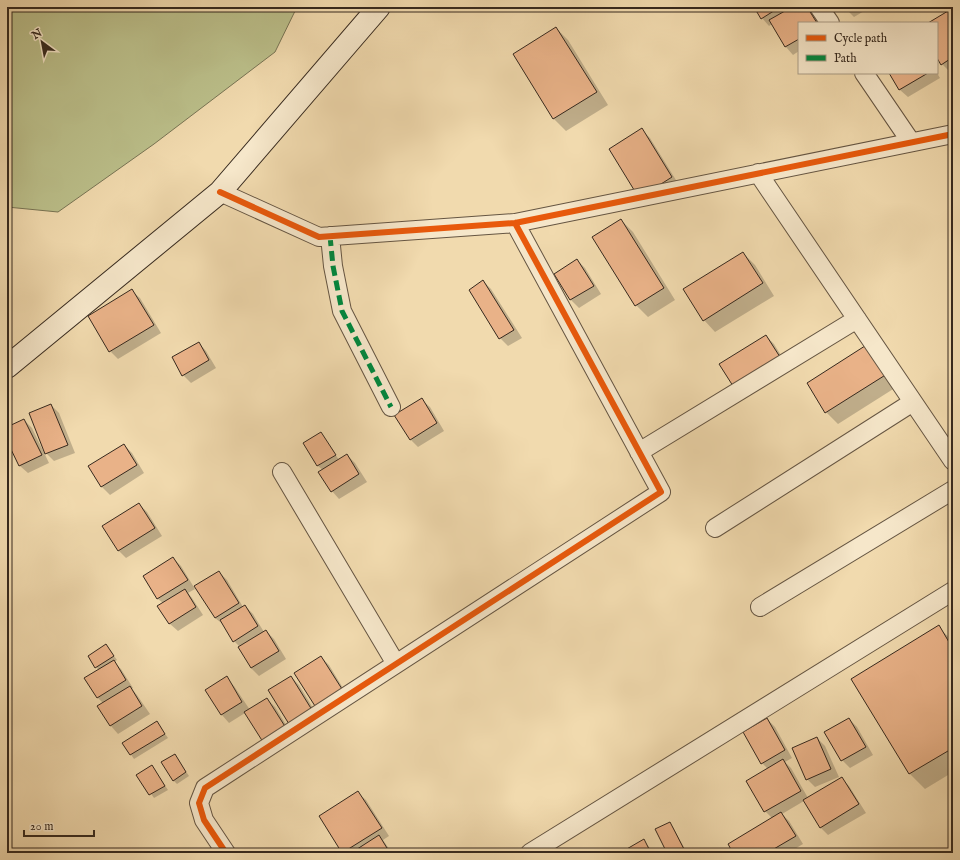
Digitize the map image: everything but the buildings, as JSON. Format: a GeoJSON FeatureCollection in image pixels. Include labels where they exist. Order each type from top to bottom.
{"type":"FeatureCollection","features":[{"type":"Feature","properties":{"kind":"street"},"geometry":{"type":"LineString","coordinates":[[7,367],[220,192],[379,7]]}},
{"type":"Feature","properties":{"kind":"street"},"geometry":{"type":"LineString","coordinates":[[819,7],[829,22]]}},
{"type":"Feature","properties":{"kind":"street"},"geometry":{"type":"LineString","coordinates":[[865,74],[911,142]]}},
{"type":"Feature","properties":{"kind":"street"},"geometry":{"type":"LineString","coordinates":[[220,192],[319,236],[515,223],[953,134]]}},
{"type":"Feature","properties":{"kind":"street"},"geometry":{"type":"LineString","coordinates":[[758,173],[953,461]]}},
{"type":"Feature","properties":{"kind":"street"},"geometry":{"type":"LineString","coordinates":[[226,853],[204,820],[199,803],[205,788],[661,492],[515,223]]}},
{"type":"Feature","properties":{"kind":"street"},"geometry":{"type":"LineString","coordinates":[[330,236],[333,266],[342,311],[391,407]]}},
{"type":"Feature","properties":{"kind":"street"},"geometry":{"type":"LineString","coordinates":[[638,452],[857,319]]}},
{"type":"Feature","properties":{"kind":"street"},"geometry":{"type":"LineString","coordinates":[[715,528],[913,402]]}},
{"type":"Feature","properties":{"kind":"street"},"geometry":{"type":"LineString","coordinates":[[282,472],[396,664]]}},
{"type":"Feature","properties":{"kind":"street"},"geometry":{"type":"LineString","coordinates":[[760,607],[953,490]]}},
{"type":"Feature","properties":{"kind":"street"},"geometry":{"type":"LineString","coordinates":[[530,853],[953,591]]}},
{"type":"Feature","properties":{"kind":"green space"},"geometry":{"type":"Polygon","coordinates":[[[7,7],[297,7],[275,52],[154,144],[58,212],[7,207],[7,7]]]}},
{"type":"Feature","properties":{"kind":"marked path"},"geometry":{"type":"LineString","coordinates":[[330,236],[333,266],[342,311],[391,407]]}},
{"type":"Feature","properties":{"kind":"cycle path"},"geometry":{"type":"LineString","coordinates":[[220,192],[319,237],[515,223],[953,134]]}},
{"type":"Feature","properties":{"kind":"cycle path"},"geometry":{"type":"LineString","coordinates":[[226,853],[204,820],[199,803],[205,788],[661,492],[515,223]]}}]}
